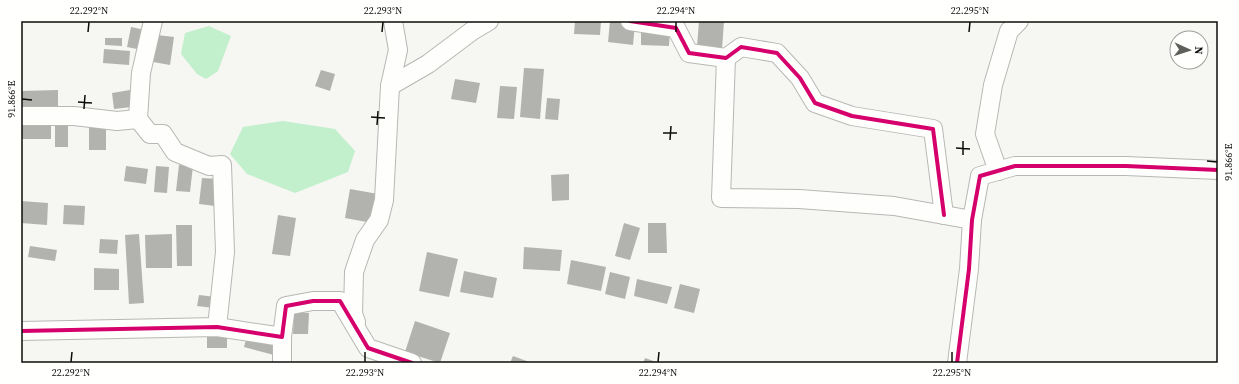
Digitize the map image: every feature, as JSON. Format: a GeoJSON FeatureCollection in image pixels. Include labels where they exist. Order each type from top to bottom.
{"type":"FeatureCollection","features":[{"type":"Feature","properties":{"kind":"street"},"geometry":{"type":"LineString","coordinates":[[153,21],[141,73],[138,119],[150,134],[163,134],[175,152],[210,166],[222,165],[225,252],[218,327]]}},
{"type":"Feature","properties":{"kind":"street"},"geometry":{"type":"LineString","coordinates":[[368,348],[353,314],[354,272],[365,240],[379,220],[384,200],[390,86],[398,50],[393,21]]}},
{"type":"Feature","properties":{"kind":"street"},"geometry":{"type":"LineString","coordinates":[[390,86],[428,64],[472,30],[489,21]]}},
{"type":"Feature","properties":{"kind":"street"},"geometry":{"type":"LineString","coordinates":[[630,21],[676,28],[689,53],[726,58],[740,47],[777,53],[800,78],[815,103],[852,116],[934,129],[944,215]]}},
{"type":"Feature","properties":{"kind":"street"},"geometry":{"type":"LineString","coordinates":[[998,171],[985,134],[993,85],[1009,31],[1020,21]]}},
{"type":"Feature","properties":{"kind":"street"},"geometry":{"type":"LineString","coordinates":[[726,58],[722,198],[799,199],[894,206],[972,220]]}},
{"type":"Feature","properties":{"kind":"street"},"geometry":{"type":"LineString","coordinates":[[21,116],[74,116],[117,122],[138,119]]}},
{"type":"Feature","properties":{"kind":"street"},"geometry":{"type":"LineString","coordinates":[[957,363],[969,269],[972,220],[980,176],[1016,166],[1126,166],[1218,170]]}},
{"type":"Feature","properties":{"kind":"street"},"geometry":{"type":"LineString","coordinates":[[282,363],[282,337],[286,306],[313,301],[340,301],[368,348],[412,363]]}},
{"type":"Feature","properties":{"kind":"street"},"geometry":{"type":"LineString","coordinates":[[21,331],[218,327],[282,337]]}},
{"type":"Feature","properties":{"kind":"shaded area"},"geometry":{"type":"Polygon","coordinates":[[[209,26],[231,36],[218,71],[206,79],[197,74],[181,54],[185,33],[209,26]]]}},
{"type":"Feature","properties":{"kind":"shaded area"},"geometry":{"type":"Polygon","coordinates":[[[283,121],[335,129],[355,151],[348,172],[295,193],[247,174],[230,154],[243,127],[283,121]]]}},
{"type":"Feature","properties":{"kind":"building"},"geometry":{"type":"Polygon","coordinates":[[[575,21],[601,21],[600,35],[574,34],[575,21]]]}},
{"type":"Feature","properties":{"kind":"building"},"geometry":{"type":"Polygon","coordinates":[[[610,21],[635,24],[633,45],[608,42],[610,21]]]}},
{"type":"Feature","properties":{"kind":"building"},"geometry":{"type":"Polygon","coordinates":[[[699,21],[724,21],[722,49],[697,47],[699,21]]]}},
{"type":"Feature","properties":{"kind":"building"},"geometry":{"type":"Polygon","coordinates":[[[131,27],[145,30],[142,50],[127,47],[131,27]]]}},
{"type":"Feature","properties":{"kind":"building"},"geometry":{"type":"Polygon","coordinates":[[[641,28],[670,29],[669,46],[641,45],[641,28]]]}},
{"type":"Feature","properties":{"kind":"building"},"geometry":{"type":"Polygon","coordinates":[[[157,35],[174,37],[170,65],[153,62],[157,35]]]}},
{"type":"Feature","properties":{"kind":"building"},"geometry":{"type":"Polygon","coordinates":[[[105,38],[122,38],[122,46],[105,45],[105,38]]]}},
{"type":"Feature","properties":{"kind":"building"},"geometry":{"type":"Polygon","coordinates":[[[104,49],[130,51],[129,65],[103,63],[104,49]]]}},
{"type":"Feature","properties":{"kind":"building"},"geometry":{"type":"Polygon","coordinates":[[[524,68],[544,69],[540,119],[520,117],[524,68]]]}},
{"type":"Feature","properties":{"kind":"building"},"geometry":{"type":"Polygon","coordinates":[[[321,70],[335,74],[330,91],[315,86],[321,70]]]}},
{"type":"Feature","properties":{"kind":"building"},"geometry":{"type":"Polygon","coordinates":[[[455,79],[480,83],[476,103],[451,99],[455,79]]]}},
{"type":"Feature","properties":{"kind":"building"},"geometry":{"type":"Polygon","coordinates":[[[500,86],[517,87],[514,119],[497,118],[500,86]]]}},
{"type":"Feature","properties":{"kind":"building"},"geometry":{"type":"Polygon","coordinates":[[[58,90],[58,107],[21,108],[21,91],[58,90]]]}},
{"type":"Feature","properties":{"kind":"building"},"geometry":{"type":"Polygon","coordinates":[[[130,90],[132,107],[114,109],[112,93],[130,90]]]}},
{"type":"Feature","properties":{"kind":"building"},"geometry":{"type":"Polygon","coordinates":[[[547,98],[560,99],[558,120],[545,119],[547,98]]]}},
{"type":"Feature","properties":{"kind":"building"},"geometry":{"type":"Polygon","coordinates":[[[21,120],[51,120],[51,139],[21,139],[21,120]]]}},
{"type":"Feature","properties":{"kind":"building"},"geometry":{"type":"Polygon","coordinates":[[[89,123],[106,124],[106,150],[89,150],[89,123]]]}},
{"type":"Feature","properties":{"kind":"building"},"geometry":{"type":"Polygon","coordinates":[[[55,126],[68,126],[68,147],[55,147],[55,126]]]}},
{"type":"Feature","properties":{"kind":"building"},"geometry":{"type":"Polygon","coordinates":[[[179,165],[193,166],[190,192],[176,191],[179,165]]]}},
{"type":"Feature","properties":{"kind":"building"},"geometry":{"type":"Polygon","coordinates":[[[126,166],[148,169],[146,184],[124,181],[126,166]]]}},
{"type":"Feature","properties":{"kind":"building"},"geometry":{"type":"Polygon","coordinates":[[[156,166],[169,167],[167,193],[154,192],[156,166]]]}},
{"type":"Feature","properties":{"kind":"building"},"geometry":{"type":"Polygon","coordinates":[[[569,174],[569,200],[552,201],[551,175],[569,174]]]}},
{"type":"Feature","properties":{"kind":"building"},"geometry":{"type":"Polygon","coordinates":[[[202,178],[218,179],[215,206],[199,204],[202,178]]]}},
{"type":"Feature","properties":{"kind":"building"},"geometry":{"type":"Polygon","coordinates":[[[350,189],[378,194],[372,223],[345,218],[350,189]]]}},
{"type":"Feature","properties":{"kind":"building"},"geometry":{"type":"Polygon","coordinates":[[[21,201],[48,203],[47,225],[21,223],[21,201]]]}},
{"type":"Feature","properties":{"kind":"building"},"geometry":{"type":"Polygon","coordinates":[[[64,205],[85,206],[84,225],[63,224],[64,205]]]}},
{"type":"Feature","properties":{"kind":"building"},"geometry":{"type":"Polygon","coordinates":[[[278,215],[296,218],[290,256],[272,254],[278,215]]]}},
{"type":"Feature","properties":{"kind":"building"},"geometry":{"type":"Polygon","coordinates":[[[624,223],[640,228],[630,260],[615,256],[624,223]]]}},
{"type":"Feature","properties":{"kind":"building"},"geometry":{"type":"Polygon","coordinates":[[[648,223],[666,223],[667,253],[648,253],[648,223]]]}},
{"type":"Feature","properties":{"kind":"building"},"geometry":{"type":"Polygon","coordinates":[[[176,225],[192,225],[192,266],[177,266],[176,225]]]}},
{"type":"Feature","properties":{"kind":"building"},"geometry":{"type":"Polygon","coordinates":[[[139,234],[144,303],[129,304],[125,235],[139,234]]]}},
{"type":"Feature","properties":{"kind":"building"},"geometry":{"type":"Polygon","coordinates":[[[172,234],[172,268],[146,268],[145,235],[172,234]]]}},
{"type":"Feature","properties":{"kind":"building"},"geometry":{"type":"Polygon","coordinates":[[[100,239],[118,240],[117,254],[99,253],[100,239]]]}},
{"type":"Feature","properties":{"kind":"building"},"geometry":{"type":"Polygon","coordinates":[[[30,246],[57,250],[55,261],[28,257],[30,246]]]}},
{"type":"Feature","properties":{"kind":"building"},"geometry":{"type":"Polygon","coordinates":[[[524,247],[562,250],[560,271],[523,269],[524,247]]]}},
{"type":"Feature","properties":{"kind":"building"},"geometry":{"type":"Polygon","coordinates":[[[427,252],[458,259],[449,297],[419,291],[427,252]]]}},
{"type":"Feature","properties":{"kind":"building"},"geometry":{"type":"Polygon","coordinates":[[[571,260],[606,267],[601,291],[567,284],[571,260]]]}},
{"type":"Feature","properties":{"kind":"building"},"geometry":{"type":"Polygon","coordinates":[[[94,268],[119,269],[119,290],[94,290],[94,268]]]}},
{"type":"Feature","properties":{"kind":"building"},"geometry":{"type":"Polygon","coordinates":[[[464,271],[497,278],[493,298],[460,292],[464,271]]]}},
{"type":"Feature","properties":{"kind":"building"},"geometry":{"type":"Polygon","coordinates":[[[610,272],[630,277],[625,299],[605,294],[610,272]]]}},
{"type":"Feature","properties":{"kind":"building"},"geometry":{"type":"Polygon","coordinates":[[[637,279],[672,287],[667,304],[634,296],[637,279]]]}},
{"type":"Feature","properties":{"kind":"building"},"geometry":{"type":"Polygon","coordinates":[[[680,284],[700,289],[694,313],[674,308],[680,284]]]}},
{"type":"Feature","properties":{"kind":"building"},"geometry":{"type":"Polygon","coordinates":[[[199,295],[216,297],[214,308],[197,306],[199,295]]]}},
{"type":"Feature","properties":{"kind":"building"},"geometry":{"type":"Polygon","coordinates":[[[294,312],[309,313],[308,334],[293,334],[294,312]]]}},
{"type":"Feature","properties":{"kind":"building"},"geometry":{"type":"Polygon","coordinates":[[[415,321],[450,333],[440,363],[405,352],[415,321]]]}},
{"type":"Feature","properties":{"kind":"building"},"geometry":{"type":"Polygon","coordinates":[[[207,335],[227,336],[227,348],[207,348],[207,335]]]}},
{"type":"Feature","properties":{"kind":"building"},"geometry":{"type":"Polygon","coordinates":[[[247,336],[276,343],[274,355],[244,347],[247,336]]]}},
{"type":"Feature","properties":{"kind":"building"},"geometry":{"type":"Polygon","coordinates":[[[513,356],[532,363],[510,363],[513,356]]]}},
{"type":"Feature","properties":{"kind":"building"},"geometry":{"type":"Polygon","coordinates":[[[645,358],[659,363],[643,363],[645,358]]]}},
{"type":"Feature","properties":{"kind":"cycle path"},"geometry":{"type":"LineString","coordinates":[[630,21],[676,28],[689,53],[726,58],[741,47],[777,53],[800,78],[815,103],[852,116],[933,129],[944,215]]}},
{"type":"Feature","properties":{"kind":"cycle path"},"geometry":{"type":"LineString","coordinates":[[957,363],[969,269],[972,220],[980,176],[1015,166],[1126,166],[1218,170]]}},
{"type":"Feature","properties":{"kind":"cycle path"},"geometry":{"type":"LineString","coordinates":[[21,331],[217,327],[282,337],[286,306],[313,301],[340,301],[368,348],[412,363]]}}]}
